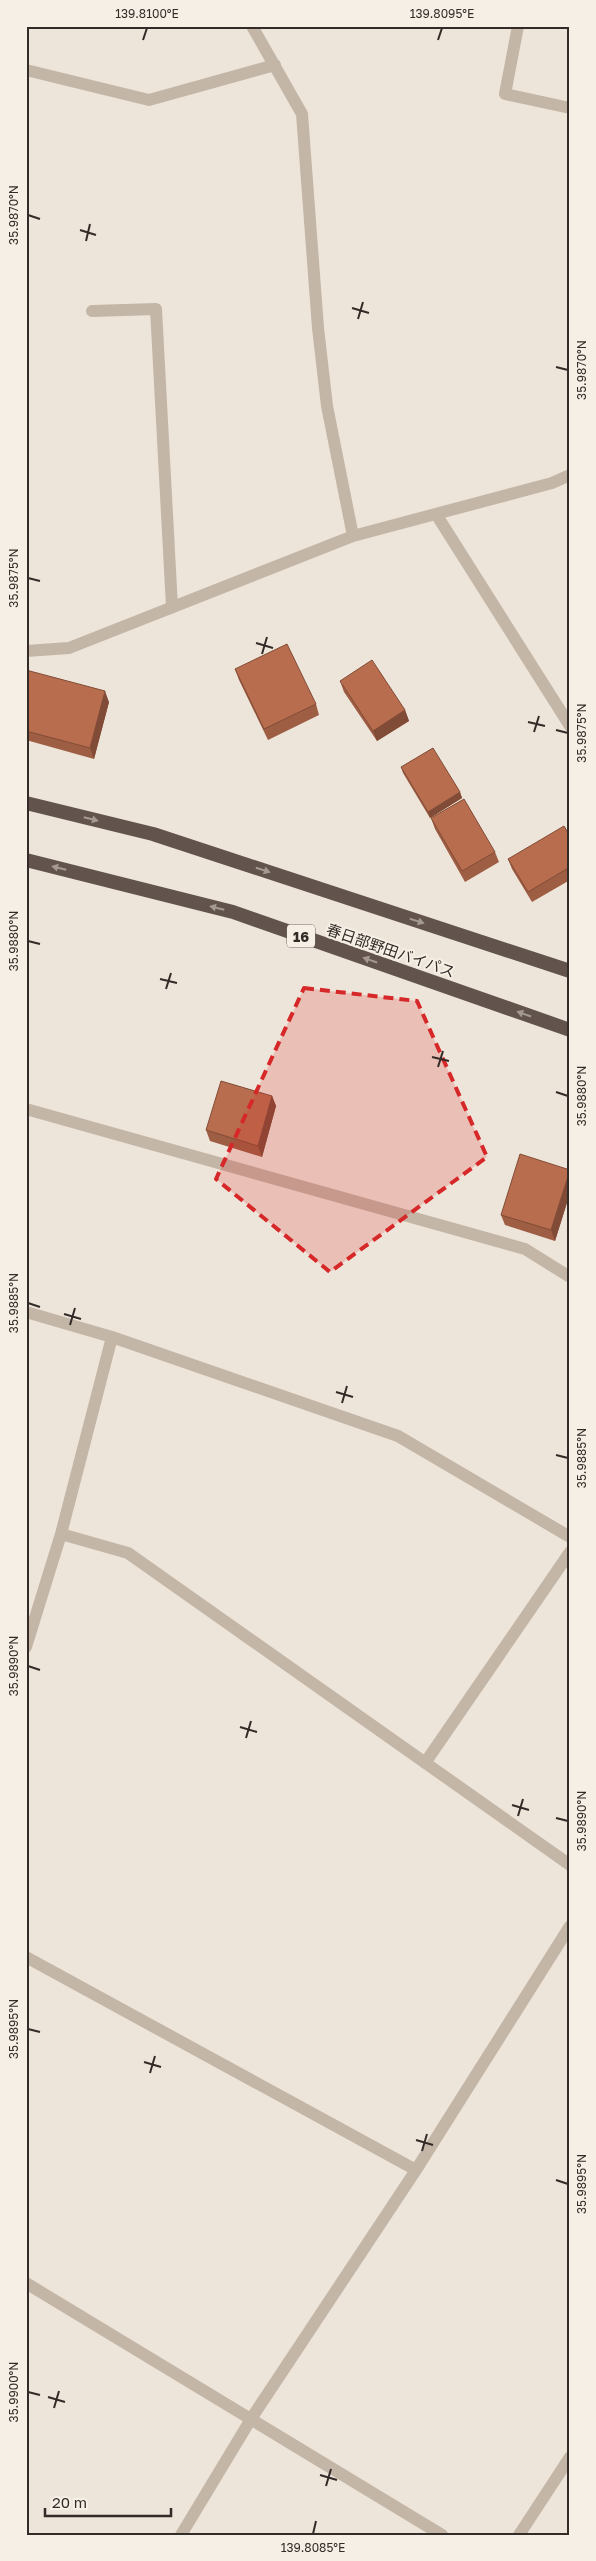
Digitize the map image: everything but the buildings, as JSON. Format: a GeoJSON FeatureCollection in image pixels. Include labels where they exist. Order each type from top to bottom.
{"type":"FeatureCollection","features":[{"type":"Feature","properties":{"kind":"highway"},"geometry":{"type":"LineString","coordinates":[[26,803],[153,834],[570,970]]}},
{"type":"Feature","properties":{"kind":"highway","name":"春日部野田バイパス"},"geometry":{"type":"LineString","coordinates":[[26,860],[233,912],[570,1030]]}},
{"type":"Feature","properties":{"kind":"street"},"geometry":{"type":"LineString","coordinates":[[252,26],[302,114],[318,328],[327,406],[353,536]]}},
{"type":"Feature","properties":{"kind":"street"},"geometry":{"type":"LineString","coordinates":[[518,26],[505,94],[570,108]]}},
{"type":"Feature","properties":{"kind":"street"},"geometry":{"type":"LineString","coordinates":[[26,70],[149,100],[274,66]]}},
{"type":"Feature","properties":{"kind":"street"},"geometry":{"type":"LineString","coordinates":[[92,311],[156,309],[172,607]]}},
{"type":"Feature","properties":{"kind":"street"},"geometry":{"type":"LineString","coordinates":[[26,651],[69,648],[353,536],[552,483],[570,475]]}},
{"type":"Feature","properties":{"kind":"street"},"geometry":{"type":"LineString","coordinates":[[436,514],[570,726]]}},
{"type":"Feature","properties":{"kind":"street"},"geometry":{"type":"LineString","coordinates":[[26,1109],[525,1249],[570,1277]]}},
{"type":"Feature","properties":{"kind":"street"},"geometry":{"type":"LineString","coordinates":[[26,1312],[112,1337],[398,1436],[570,1537]]}},
{"type":"Feature","properties":{"kind":"street"},"geometry":{"type":"LineString","coordinates":[[26,1647],[61,1534],[112,1337]]}},
{"type":"Feature","properties":{"kind":"street"},"geometry":{"type":"LineString","coordinates":[[61,1534],[128,1553],[570,1865]]}},
{"type":"Feature","properties":{"kind":"street"},"geometry":{"type":"LineString","coordinates":[[425,1762],[570,1552]]}},
{"type":"Feature","properties":{"kind":"street"},"geometry":{"type":"LineString","coordinates":[[180,2535],[251,2419],[416,2170],[570,1926]]}},
{"type":"Feature","properties":{"kind":"street"},"geometry":{"type":"LineString","coordinates":[[26,1957],[416,2170]]}},
{"type":"Feature","properties":{"kind":"street"},"geometry":{"type":"LineString","coordinates":[[26,2283],[442,2535]]}},
{"type":"Feature","properties":{"kind":"street"},"geometry":{"type":"LineString","coordinates":[[519,2535],[570,2457]]}},
{"type":"Feature","properties":{"kind":"highlighted area"},"geometry":{"type":"Polygon","coordinates":[[[304,988],[417,1001],[487,1157],[330,1272],[216,1179],[304,988]]]}}]}
